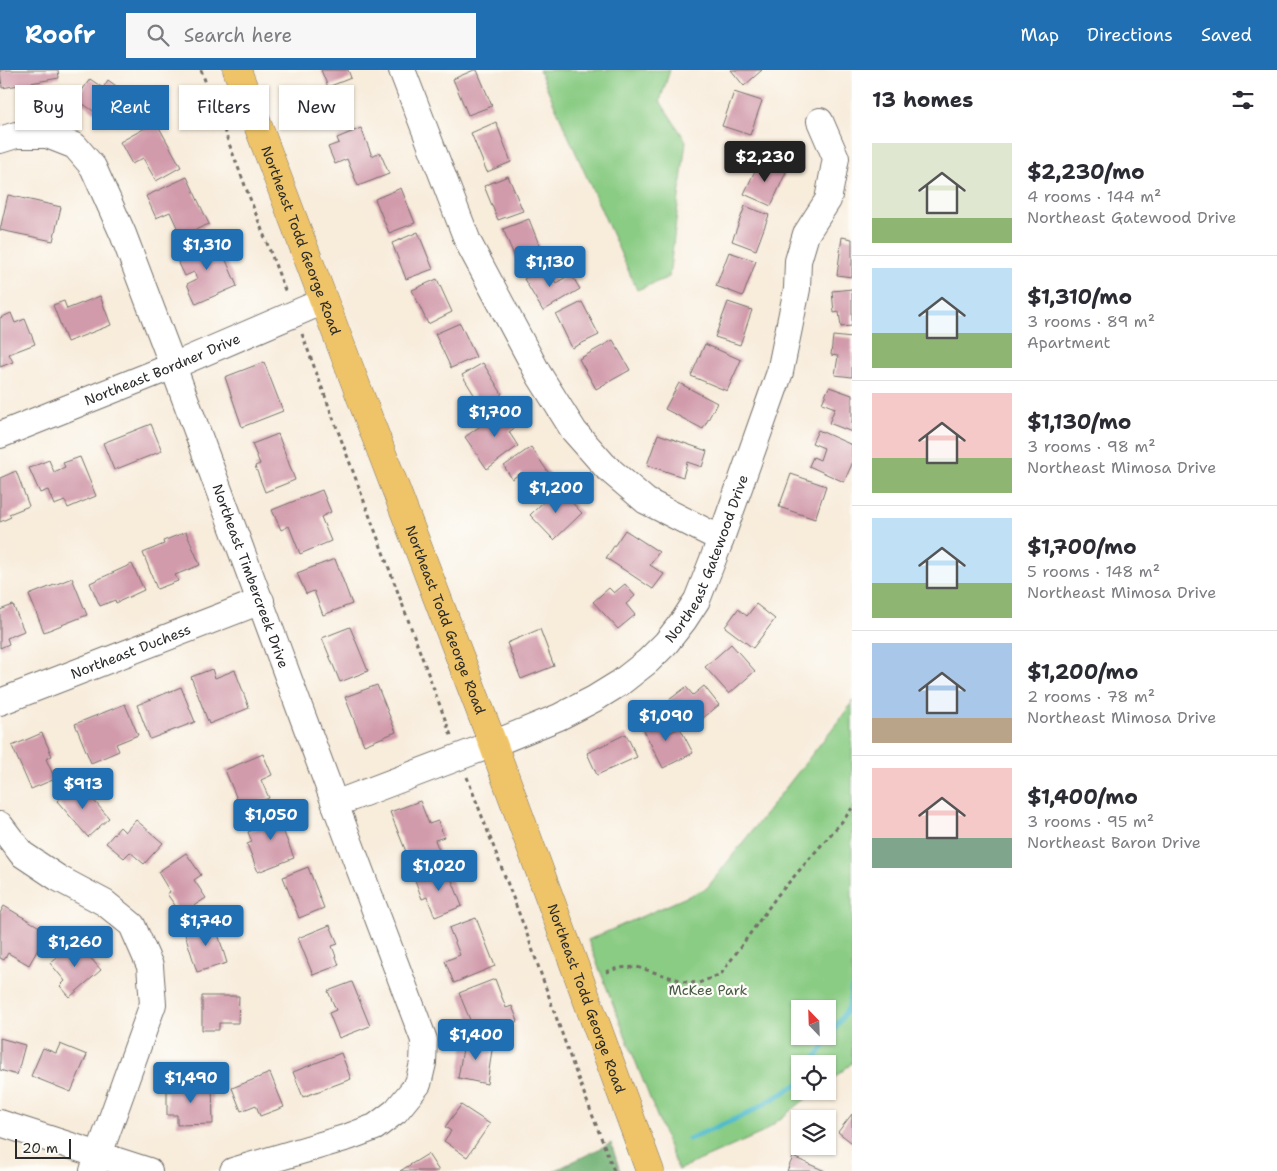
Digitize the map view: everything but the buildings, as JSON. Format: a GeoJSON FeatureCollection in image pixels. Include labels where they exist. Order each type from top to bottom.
{"type":"FeatureCollection","features":[{"type":"Feature","properties":{"kind":"main road","name":"Northeast Todd George Road"},"geometry":{"type":"LineString","coordinates":[[238,70],[493,744],[650,1171]]}},
{"type":"Feature","properties":{"kind":"street"},"geometry":{"type":"LineString","coordinates":[[402,70],[468,242],[539,376],[574,431],[605,466],[646,501],[721,538]]}},
{"type":"Feature","properties":{"kind":"street","name":"Northeast Gatewood Drive"},"geometry":{"type":"LineString","coordinates":[[335,804],[493,744],[594,699],[620,683],[648,661],[666,643],[697,600],[780,372],[797,289],[798,261],[806,234],[828,200],[836,158],[820,121]]}},
{"type":"Feature","properties":{"kind":"street","name":"Northeast Timbercreek Drive"},"geometry":{"type":"LineString","coordinates":[[0,140],[16,135],[47,136],[75,146],[93,167],[123,234],[174,366],[424,1040],[423,1063],[418,1084],[396,1111],[375,1127],[348,1137],[233,1171]]}},
{"type":"Feature","properties":{"kind":"street","name":"Northeast Bordner Drive"},"geometry":{"type":"LineString","coordinates":[[0,435],[174,366],[324,301]]}},
{"type":"Feature","properties":{"kind":"street","name":"Northeast Duchess"},"geometry":{"type":"LineString","coordinates":[[0,702],[261,601]]}},
{"type":"Feature","properties":{"kind":"street"},"geometry":{"type":"LineString","coordinates":[[0,825],[22,854],[58,878],[105,903],[132,924],[150,966],[153,1004],[96,1164]]}},
{"type":"Feature","properties":{"kind":"street"},"geometry":{"type":"LineString","coordinates":[[0,1123],[96,1164],[149,1171]]}},
{"type":"Feature","properties":{"kind":"path"},"geometry":{"type":"LineString","coordinates":[[201,70],[614,1171]]}},
{"type":"Feature","properties":{"kind":"path"},"geometry":{"type":"LineString","coordinates":[[606,972],[618,968],[637,967],[686,982],[699,983],[721,974],[777,896],[846,818],[852,808]]}},
{"type":"Feature","properties":{"kind":"green space"},"geometry":{"type":"Polygon","coordinates":[[[539,70],[670,70],[660,101],[686,141],[669,277],[637,290],[539,70]]]}},
{"type":"Feature","properties":{"kind":"green space","name":"McKee Park"},"geometry":{"type":"Polygon","coordinates":[[[852,701],[852,1063],[836,1076],[836,1055],[791,1055],[791,1100],[804,1100],[762,1133],[678,1170],[588,940],[707,888],[852,701]]]}},
{"type":"Feature","properties":{"kind":"green space"},"geometry":{"type":"Polygon","coordinates":[[[611,1143],[620,1171],[554,1171],[611,1143]]]}},
{"type":"Feature","properties":{"kind":"waterway"},"geometry":{"type":"LineString","coordinates":[[818,1055],[849,1007],[852,987]]}},
{"type":"Feature","properties":{"kind":"waterway"},"geometry":{"type":"LineString","coordinates":[[689,1139],[747,1114],[791,1088]]}}]}
